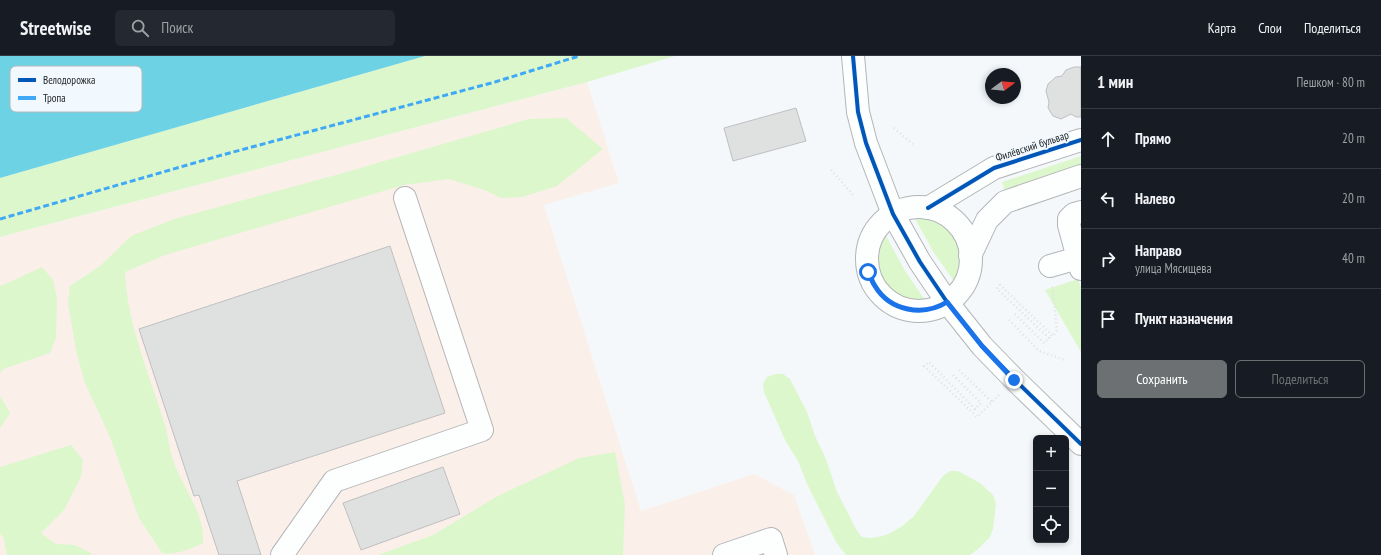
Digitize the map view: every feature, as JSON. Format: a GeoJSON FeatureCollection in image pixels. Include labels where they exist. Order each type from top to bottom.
{"type":"FeatureCollection","features":[{"type":"Feature","properties":{"kind":"street"},"geometry":{"type":"LineString","coordinates":[[853,56],[858,112],[866,143],[893,214],[920,262],[947,302],[982,346],[1014,380],[1081,444]]}},
{"type":"Feature","properties":{"kind":"street","name":"Филёвский бульвар"},"geometry":{"type":"LineString","coordinates":[[928,208],[994,168],[1081,140]]}},
{"type":"Feature","properties":{"kind":"street"},"geometry":{"type":"LineString","coordinates":[[970,256],[987,220],[1005,202],[1081,176]]}},
{"type":"Feature","properties":{"kind":"street"},"geometry":{"type":"LineString","coordinates":[[282,555],[334,482],[482,430],[405,198]]}},
{"type":"Feature","properties":{"kind":"street"},"geometry":{"type":"LineString","coordinates":[[916,207],[928,208],[939,211],[950,217],[966,238],[970,251],[970,264],[967,277],[961,289],[947,302],[941,305],[928,310],[915,310],[899,307],[885,298],[875,286],[868,272],[867,256],[870,241],[879,225],[893,214],[904,209],[916,207]]}},
{"type":"Feature","properties":{"kind":"street"},"geometry":{"type":"LineString","coordinates":[[1050,266],[1080,261],[1069,225],[1069,219],[1074,214],[1081,212]]}},
{"type":"Feature","properties":{"kind":"street"},"geometry":{"type":"LineString","coordinates":[[724,555],[771,539],[776,555]]}},
{"type":"Feature","properties":{"kind":"path"},"geometry":{"type":"LineString","coordinates":[[894,128],[915,146]]}},
{"type":"Feature","properties":{"kind":"path"},"geometry":{"type":"LineString","coordinates":[[831,170],[854,196]]}},
{"type":"Feature","properties":{"kind":"path"},"geometry":{"type":"LineString","coordinates":[[1015,314],[1044,342],[1049,338],[996,289],[1000,285],[1053,336],[1057,330],[1050,266]]}},
{"type":"Feature","properties":{"kind":"path"},"geometry":{"type":"LineString","coordinates":[[1009,320],[1039,351],[1064,360]]}},
{"type":"Feature","properties":{"kind":"path"},"geometry":{"type":"LineString","coordinates":[[953,375],[981,403],[975,409],[929,362],[924,366],[977,417],[1001,393]]}},
{"type":"Feature","properties":{"kind":"path"},"geometry":{"type":"LineString","coordinates":[[959,370],[992,402]]}},
{"type":"Feature","properties":{"kind":"shaded area"},"geometry":{"type":"Polygon","coordinates":[[[587,82],[619,183],[544,205],[641,511],[754,474],[794,495],[815,555],[0,555],[0,237],[587,82]]]}},
{"type":"Feature","properties":{"kind":"green space"},"geometry":{"type":"Polygon","coordinates":[[[425,56],[675,56],[587,82],[0,237],[0,178],[425,56]]]}},
{"type":"Feature","properties":{"kind":"green space"},"geometry":{"type":"Polygon","coordinates":[[[566,118],[603,149],[557,186],[522,197],[501,198],[484,190],[449,179],[404,185],[165,255],[125,272],[134,329],[177,470],[197,511],[203,532],[203,543],[178,552],[162,553],[139,518],[110,437],[85,383],[77,355],[68,304],[70,286],[100,266],[131,236],[174,219],[343,173],[529,119],[566,118]]]}},
{"type":"Feature","properties":{"kind":"green space"},"geometry":{"type":"Polygon","coordinates":[[[1081,156],[1081,167],[1005,192],[1002,182],[1081,156]]]}},
{"type":"Feature","properties":{"kind":"green space"},"geometry":{"type":"Polygon","coordinates":[[[914,217],[927,217],[938,221],[954,236],[960,258],[954,281],[934,253],[914,217]]]}},
{"type":"Feature","properties":{"kind":"green space"},"geometry":{"type":"Polygon","coordinates":[[[885,234],[905,271],[925,300],[912,299],[900,295],[890,289],[883,280],[878,270],[877,259],[879,246],[885,234]]]}},
{"type":"Feature","properties":{"kind":"green space"},"geometry":{"type":"Polygon","coordinates":[[[42,267],[53,280],[57,298],[56,338],[50,353],[3,369],[0,373],[0,286],[42,267]]]}},
{"type":"Feature","properties":{"kind":"green space"},"geometry":{"type":"Polygon","coordinates":[[[1078,279],[1081,288],[1081,352],[1045,290],[1078,279]]]}},
{"type":"Feature","properties":{"kind":"green space"},"geometry":{"type":"Polygon","coordinates":[[[775,374],[783,374],[790,379],[807,412],[815,436],[826,459],[837,492],[857,531],[862,537],[870,538],[886,535],[901,527],[914,516],[943,476],[950,471],[958,471],[980,483],[993,495],[996,503],[993,529],[990,537],[970,555],[846,555],[836,542],[807,484],[798,461],[785,440],[764,392],[763,384],[767,377],[775,374]]]}},
{"type":"Feature","properties":{"kind":"green space"},"geometry":{"type":"Polygon","coordinates":[[[0,396],[10,413],[0,428],[0,396]]]}},
{"type":"Feature","properties":{"kind":"green space"},"geometry":{"type":"Polygon","coordinates":[[[71,445],[83,460],[81,477],[64,510],[41,533],[56,544],[75,545],[91,553],[92,555],[7,555],[4,539],[0,533],[0,467],[71,445]]]}},
{"type":"Feature","properties":{"kind":"green space"},"geometry":{"type":"Polygon","coordinates":[[[615,452],[625,505],[623,555],[378,555],[433,535],[496,497],[579,458],[615,452]]]}},
{"type":"Feature","properties":{"kind":"water"},"geometry":{"type":"Polygon","coordinates":[[[0,56],[425,56],[0,178],[0,56]]]}},
{"type":"Feature","properties":{"kind":"building"},"geometry":{"type":"Polygon","coordinates":[[[1074,67],[1081,67],[1081,117],[1076,117],[1071,114],[1061,119],[1053,116],[1048,108],[1049,102],[1046,91],[1048,84],[1056,77],[1062,76],[1066,70],[1074,67]]]}},
{"type":"Feature","properties":{"kind":"building"},"geometry":{"type":"Polygon","coordinates":[[[796,108],[806,141],[733,161],[724,128],[796,108]]]}},
{"type":"Feature","properties":{"kind":"building"},"geometry":{"type":"Polygon","coordinates":[[[390,246],[445,413],[237,481],[261,555],[219,555],[199,495],[194,496],[139,329],[390,246]]]}},
{"type":"Feature","properties":{"kind":"building"},"geometry":{"type":"Polygon","coordinates":[[[443,467],[460,514],[361,550],[343,503],[443,467]]]}},
{"type":"Feature","properties":{"kind":"marked path"},"geometry":{"type":"LineString","coordinates":[[0,219],[222,155],[495,82],[579,56]]}},
{"type":"Feature","properties":{"kind":"cycle path"},"geometry":{"type":"LineString","coordinates":[[853,56],[858,112],[866,143],[893,214],[920,262],[947,302],[982,346],[1081,444]]}},
{"type":"Feature","properties":{"kind":"cycle path"},"geometry":{"type":"LineString","coordinates":[[928,208],[994,168],[1081,140]]}},
{"type":"Feature","properties":{"kind":"route"},"geometry":{"type":"LineString","coordinates":[[868,272],[875,286],[885,298],[899,307],[915,310],[928,310],[947,302],[982,346],[1014,380]]}}]}
